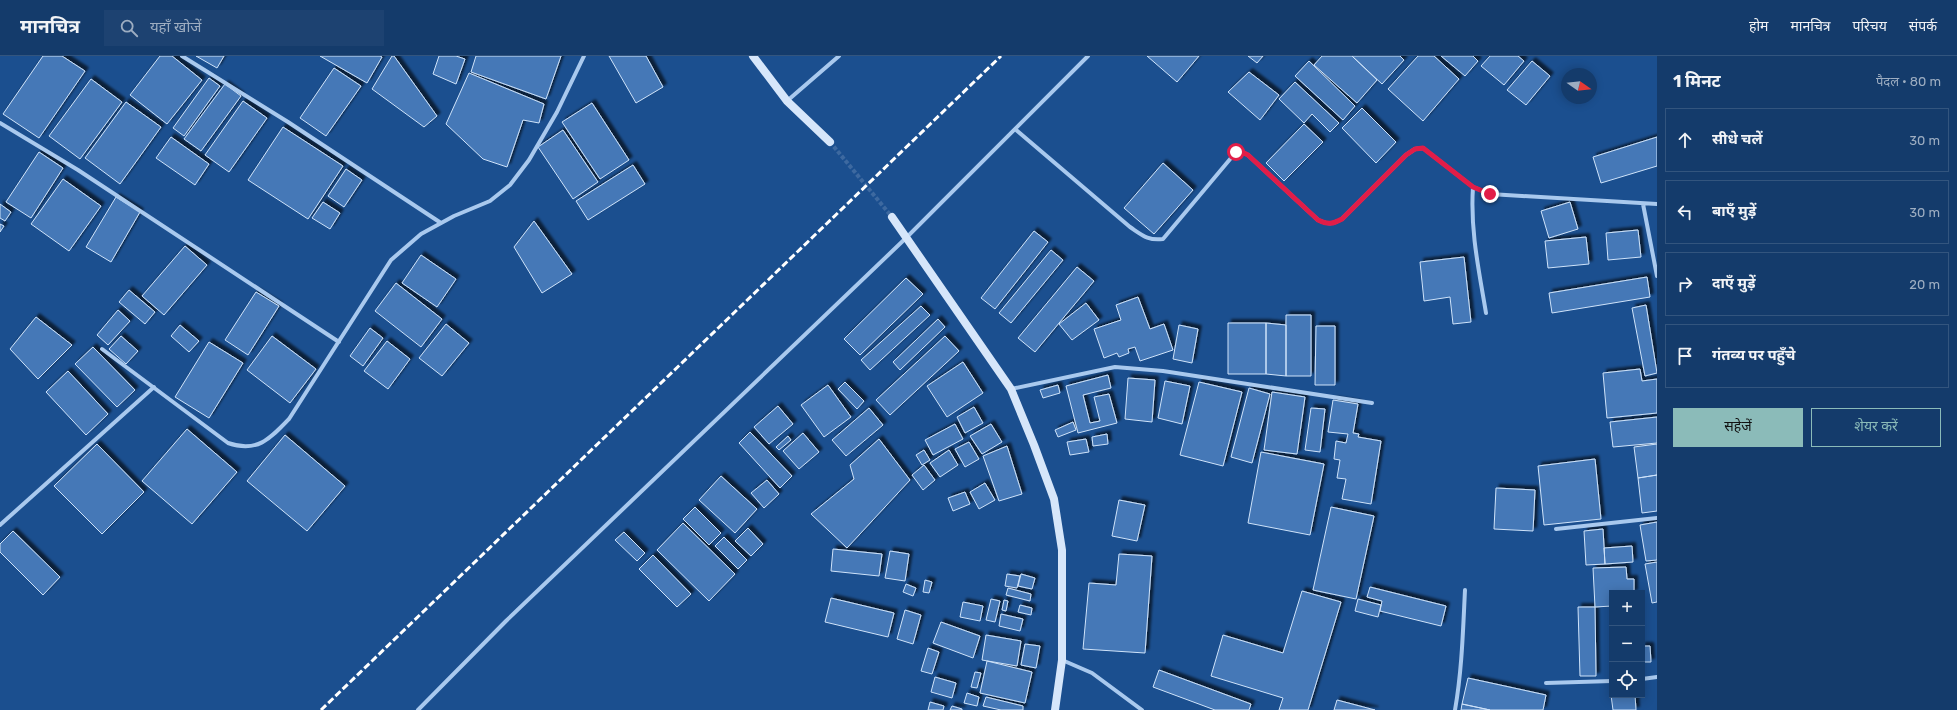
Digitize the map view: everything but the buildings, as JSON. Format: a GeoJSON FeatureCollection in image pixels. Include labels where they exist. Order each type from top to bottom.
{"type":"FeatureCollection","features":[{"type":"Feature","properties":{"kind":"street"},"geometry":{"type":"LineString","coordinates":[[182,56],[288,122],[440,223]]}},
{"type":"Feature","properties":{"kind":"street"},"geometry":{"type":"LineString","coordinates":[[102,349],[228,443],[239,447],[252,447],[267,441],[289,419],[391,260],[421,234],[440,223],[490,201],[510,185],[529,160],[557,112],[584,56]]}},
{"type":"Feature","properties":{"kind":"street"},"geometry":{"type":"LineString","coordinates":[[753,56],[787,101],[830,142]]}},
{"type":"Feature","properties":{"kind":"street"},"geometry":{"type":"LineString","coordinates":[[787,101],[839,56]]}},
{"type":"Feature","properties":{"kind":"street"},"geometry":{"type":"LineString","coordinates":[[418,710],[506,621],[907,237],[1088,56]]}},
{"type":"Feature","properties":{"kind":"street"},"geometry":{"type":"LineString","coordinates":[[0,123],[78,170],[339,342]]}},
{"type":"Feature","properties":{"kind":"street"},"geometry":{"type":"LineString","coordinates":[[1015,129],[1130,227],[1145,237],[1153,240],[1163,239],[1236,152],[1242,152],[1248,155],[1318,220],[1326,224],[1333,224],[1342,219],[1406,155],[1415,149],[1423,148],[1473,187],[1490,194],[1657,204]]}},
{"type":"Feature","properties":{"kind":"street"},"geometry":{"type":"LineString","coordinates":[[1473,187],[1473,232],[1486,313]]}},
{"type":"Feature","properties":{"kind":"street"},"geometry":{"type":"LineString","coordinates":[[1643,204],[1655,256],[1657,276]]}},
{"type":"Feature","properties":{"kind":"street"},"geometry":{"type":"LineString","coordinates":[[892,217],[1011,389],[1054,499],[1062,550],[1062,660],[1055,710]]}},
{"type":"Feature","properties":{"kind":"street"},"geometry":{"type":"LineString","coordinates":[[1011,389],[1116,368],[1163,371],[1372,403]]}},
{"type":"Feature","properties":{"kind":"street"},"geometry":{"type":"LineString","coordinates":[[0,525],[154,387]]}},
{"type":"Feature","properties":{"kind":"street"},"geometry":{"type":"LineString","coordinates":[[1556,529],[1657,518]]}},
{"type":"Feature","properties":{"kind":"street"},"geometry":{"type":"LineString","coordinates":[[1455,710],[1461,671],[1464,590]]}},
{"type":"Feature","properties":{"kind":"street"},"geometry":{"type":"LineString","coordinates":[[1062,660],[1092,673],[1142,710]]}},
{"type":"Feature","properties":{"kind":"street"},"geometry":{"type":"LineString","coordinates":[[1645,679],[1657,678]]}},
{"type":"Feature","properties":{"kind":"street"},"geometry":{"type":"LineString","coordinates":[[1546,683],[1609,681]]}},
{"type":"Feature","properties":{"kind":"tunnel"},"geometry":{"type":"LineString","coordinates":[[830,142],[892,217]]}},
{"type":"Feature","properties":{"kind":"railway"},"geometry":{"type":"LineString","coordinates":[[321,710],[1001,56]]}},
{"type":"Feature","properties":{"kind":"route"},"geometry":{"type":"LineString","coordinates":[[1236,152],[1242,152],[1248,155],[1318,220],[1326,224],[1333,224],[1342,219],[1406,155],[1415,149],[1423,148],[1473,187],[1490,194]]}}]}
